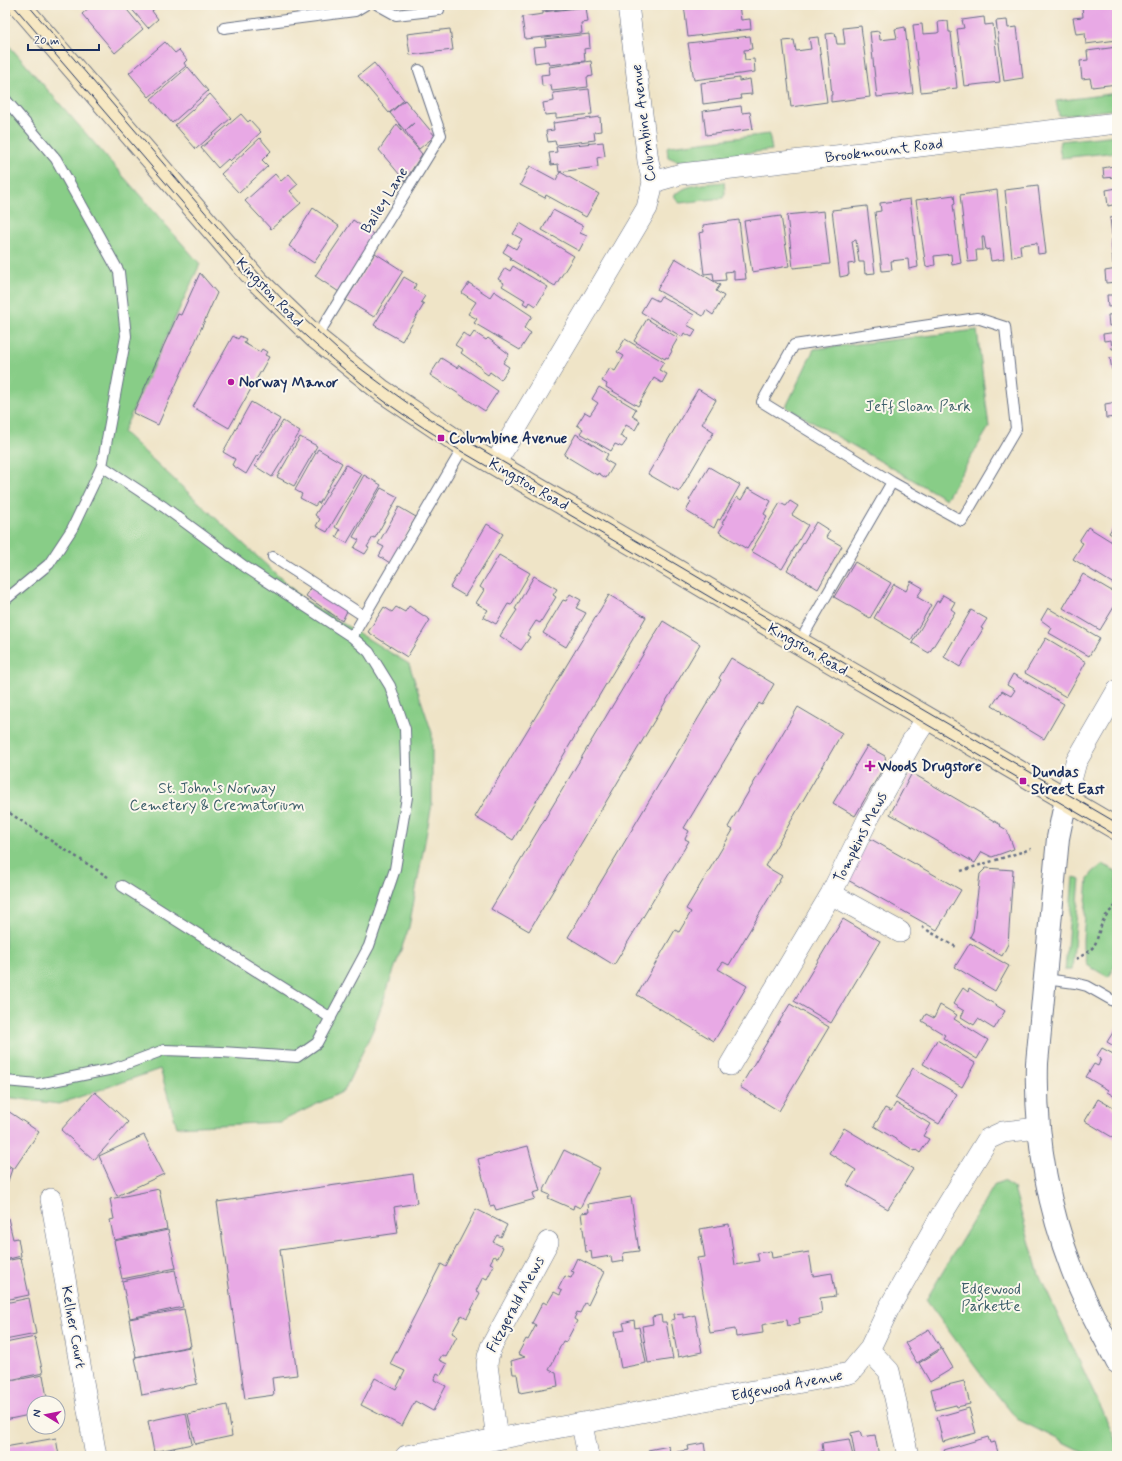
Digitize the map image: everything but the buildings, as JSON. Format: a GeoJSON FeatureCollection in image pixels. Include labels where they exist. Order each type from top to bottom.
{"type":"FeatureCollection","features":[{"type":"Feature","properties":{"kind":"main road","name":"Kingston Road"},"geometry":{"type":"LineString","coordinates":[[21,6],[258,282],[316,338],[382,391],[464,446],[1117,829]]}},
{"type":"Feature","properties":{"kind":"street","name":"Columbine Avenue"},"geometry":{"type":"LineString","coordinates":[[495,464],[647,208],[653,182],[648,161],[628,5]]}},
{"type":"Feature","properties":{"kind":"street","name":"Brookmount Road"},"geometry":{"type":"LineString","coordinates":[[653,182],[681,174],[1117,123]]}},
{"type":"Feature","properties":{"kind":"street"},"geometry":{"type":"LineString","coordinates":[[1117,691],[1076,762],[1066,799],[1058,838],[1044,979],[1037,1063],[1036,1096],[1038,1128],[1050,1198],[1060,1237],[1072,1270],[1117,1362]]}},
{"type":"Feature","properties":{"kind":"street","name":"Tompkins Mews"},"geometry":{"type":"LineString","coordinates":[[730,1065],[830,894],[868,819],[911,743],[927,718]]}},
{"type":"Feature","properties":{"kind":"street","name":"Tompkins Mews"},"geometry":{"type":"LineString","coordinates":[[830,894],[900,932]]}},
{"type":"Feature","properties":{"kind":"street","name":"Edgewood Avenue"},"geometry":{"type":"LineString","coordinates":[[406,1456],[850,1373],[869,1350],[889,1308],[942,1214],[988,1139],[1003,1132],[1038,1128]]}},
{"type":"Feature","properties":{"kind":"street","name":"Kellner Court"},"geometry":{"type":"LineString","coordinates":[[51,1199],[96,1456]]}},
{"type":"Feature","properties":{"kind":"street","name":"Fitzgerald Mews"},"geometry":{"type":"LineString","coordinates":[[497,1439],[487,1364],[488,1357],[548,1242]]}},
{"type":"Feature","properties":{"kind":"street"},"geometry":{"type":"LineString","coordinates":[[869,1350],[889,1371],[908,1456]]}},
{"type":"Feature","properties":{"kind":"street"},"geometry":{"type":"LineString","coordinates":[[582,1424],[588,1456]]}},
{"type":"Feature","properties":{"kind":"lane"},"geometry":{"type":"LineString","coordinates":[[224,28],[355,11],[365,5]]}},
{"type":"Feature","properties":{"kind":"lane"},"geometry":{"type":"LineString","coordinates":[[378,5],[396,15],[439,10]]}},
{"type":"Feature","properties":{"kind":"lane","name":"Bailey Lane"},"geometry":{"type":"LineString","coordinates":[[316,338],[441,135],[419,70]]}},
{"type":"Feature","properties":{"kind":"lane"},"geometry":{"type":"LineString","coordinates":[[5,99],[56,159],[118,272],[126,336],[102,466],[72,529],[49,564],[5,600]]}},
{"type":"Feature","properties":{"kind":"lane"},"geometry":{"type":"LineString","coordinates":[[977,318],[1005,327],[1016,429],[962,521],[892,482],[762,402],[794,345],[977,318]]}},
{"type":"Feature","properties":{"kind":"lane"},"geometry":{"type":"LineString","coordinates":[[352,636],[464,446]]}},
{"type":"Feature","properties":{"kind":"lane"},"geometry":{"type":"LineString","coordinates":[[5,1081],[38,1084],[113,1069],[164,1050],[297,1057],[317,1043],[332,1018],[369,946],[395,869],[408,797],[405,729],[390,686],[368,652],[352,636],[244,566],[164,507],[102,466]]}},
{"type":"Feature","properties":{"kind":"lane"},"geometry":{"type":"LineString","coordinates":[[799,643],[892,482]]}},
{"type":"Feature","properties":{"kind":"lane"},"geometry":{"type":"LineString","coordinates":[[273,557],[364,616]]}},
{"type":"Feature","properties":{"kind":"lane"},"geometry":{"type":"LineString","coordinates":[[122,886],[332,1018]]}},
{"type":"Feature","properties":{"kind":"lane"},"geometry":{"type":"LineString","coordinates":[[1044,979],[1087,986],[1117,1003]]}},
{"type":"Feature","properties":{"kind":"path"},"geometry":{"type":"LineString","coordinates":[[5,810],[122,886]]}},
{"type":"Feature","properties":{"kind":"path"},"geometry":{"type":"LineString","coordinates":[[961,871],[1031,849]]}},
{"type":"Feature","properties":{"kind":"path"},"geometry":{"type":"LineString","coordinates":[[1076,959],[1090,952],[1097,942],[1105,917],[1117,904]]}},
{"type":"Feature","properties":{"kind":"path"},"geometry":{"type":"LineString","coordinates":[[900,932],[911,921],[956,947]]}},
{"type":"Feature","properties":{"kind":"green space","name":"St. John's Norway Cemetery & Crematorium"},"geometry":{"type":"Polygon","coordinates":[[[5,41],[200,264],[123,432],[303,599],[409,664],[432,733],[432,804],[409,927],[373,1030],[344,1091],[280,1122],[177,1127],[160,1069],[59,1104],[5,1097],[5,41]]]}},
{"type":"Feature","properties":{"kind":"green space"},"geometry":{"type":"Polygon","coordinates":[[[1117,93],[1117,109],[1059,116],[1056,101],[1117,93]]]}},
{"type":"Feature","properties":{"kind":"green space"},"geometry":{"type":"Polygon","coordinates":[[[769,134],[772,150],[682,161],[668,157],[667,147],[669,146],[769,134]]]}},
{"type":"Feature","properties":{"kind":"green space"},"geometry":{"type":"Polygon","coordinates":[[[1117,135],[1117,152],[1061,158],[1059,146],[1060,141],[1117,135]]]}},
{"type":"Feature","properties":{"kind":"green space"},"geometry":{"type":"Polygon","coordinates":[[[724,182],[725,193],[723,198],[680,203],[674,195],[691,186],[724,182]]]}},
{"type":"Feature","properties":{"kind":"green space","name":"Jeff Sloan Park"},"geometry":{"type":"Polygon","coordinates":[[[977,330],[989,427],[946,499],[786,407],[814,349],[977,330]]]}},
{"type":"Feature","properties":{"kind":"green space"},"geometry":{"type":"Polygon","coordinates":[[[1103,864],[1117,872],[1117,962],[1108,977],[1087,965],[1083,948],[1088,879],[1093,872],[1103,864]]]}},
{"type":"Feature","properties":{"kind":"green space"},"geometry":{"type":"Polygon","coordinates":[[[1073,877],[1080,879],[1072,970],[1065,970],[1073,877]]]}},
{"type":"Feature","properties":{"kind":"green space","name":"Edgewood Parkette"},"geometry":{"type":"Polygon","coordinates":[[[1003,1181],[1014,1188],[1039,1275],[1117,1442],[1117,1456],[1091,1456],[1017,1419],[985,1380],[926,1300],[995,1184],[1003,1181]]]}},
{"type":"Feature","properties":{"kind":"tram line"},"geometry":{"type":"LineString","coordinates":[[13,5],[254,286],[317,346],[384,401],[412,421],[461,451],[1117,836]]}},
{"type":"Feature","properties":{"kind":"tram line"},"geometry":{"type":"LineString","coordinates":[[28,5],[239,252],[282,299],[349,360],[430,419],[1117,823]]}},
{"type":"Feature","properties":{"kind":"place","name":"Norway Manor"},"geometry":{"type":"Point","coordinates":[231,382]}},
{"type":"Feature","properties":{"kind":"place","name":"Columbine Avenue"},"geometry":{"type":"Point","coordinates":[441,438]}},
{"type":"Feature","properties":{"kind":"place","name":"Woods Drugstore"},"geometry":{"type":"Point","coordinates":[870,766]}},
{"type":"Feature","properties":{"kind":"place","name":"Dundas Street East"},"geometry":{"type":"Point","coordinates":[1023,781]}}]}
